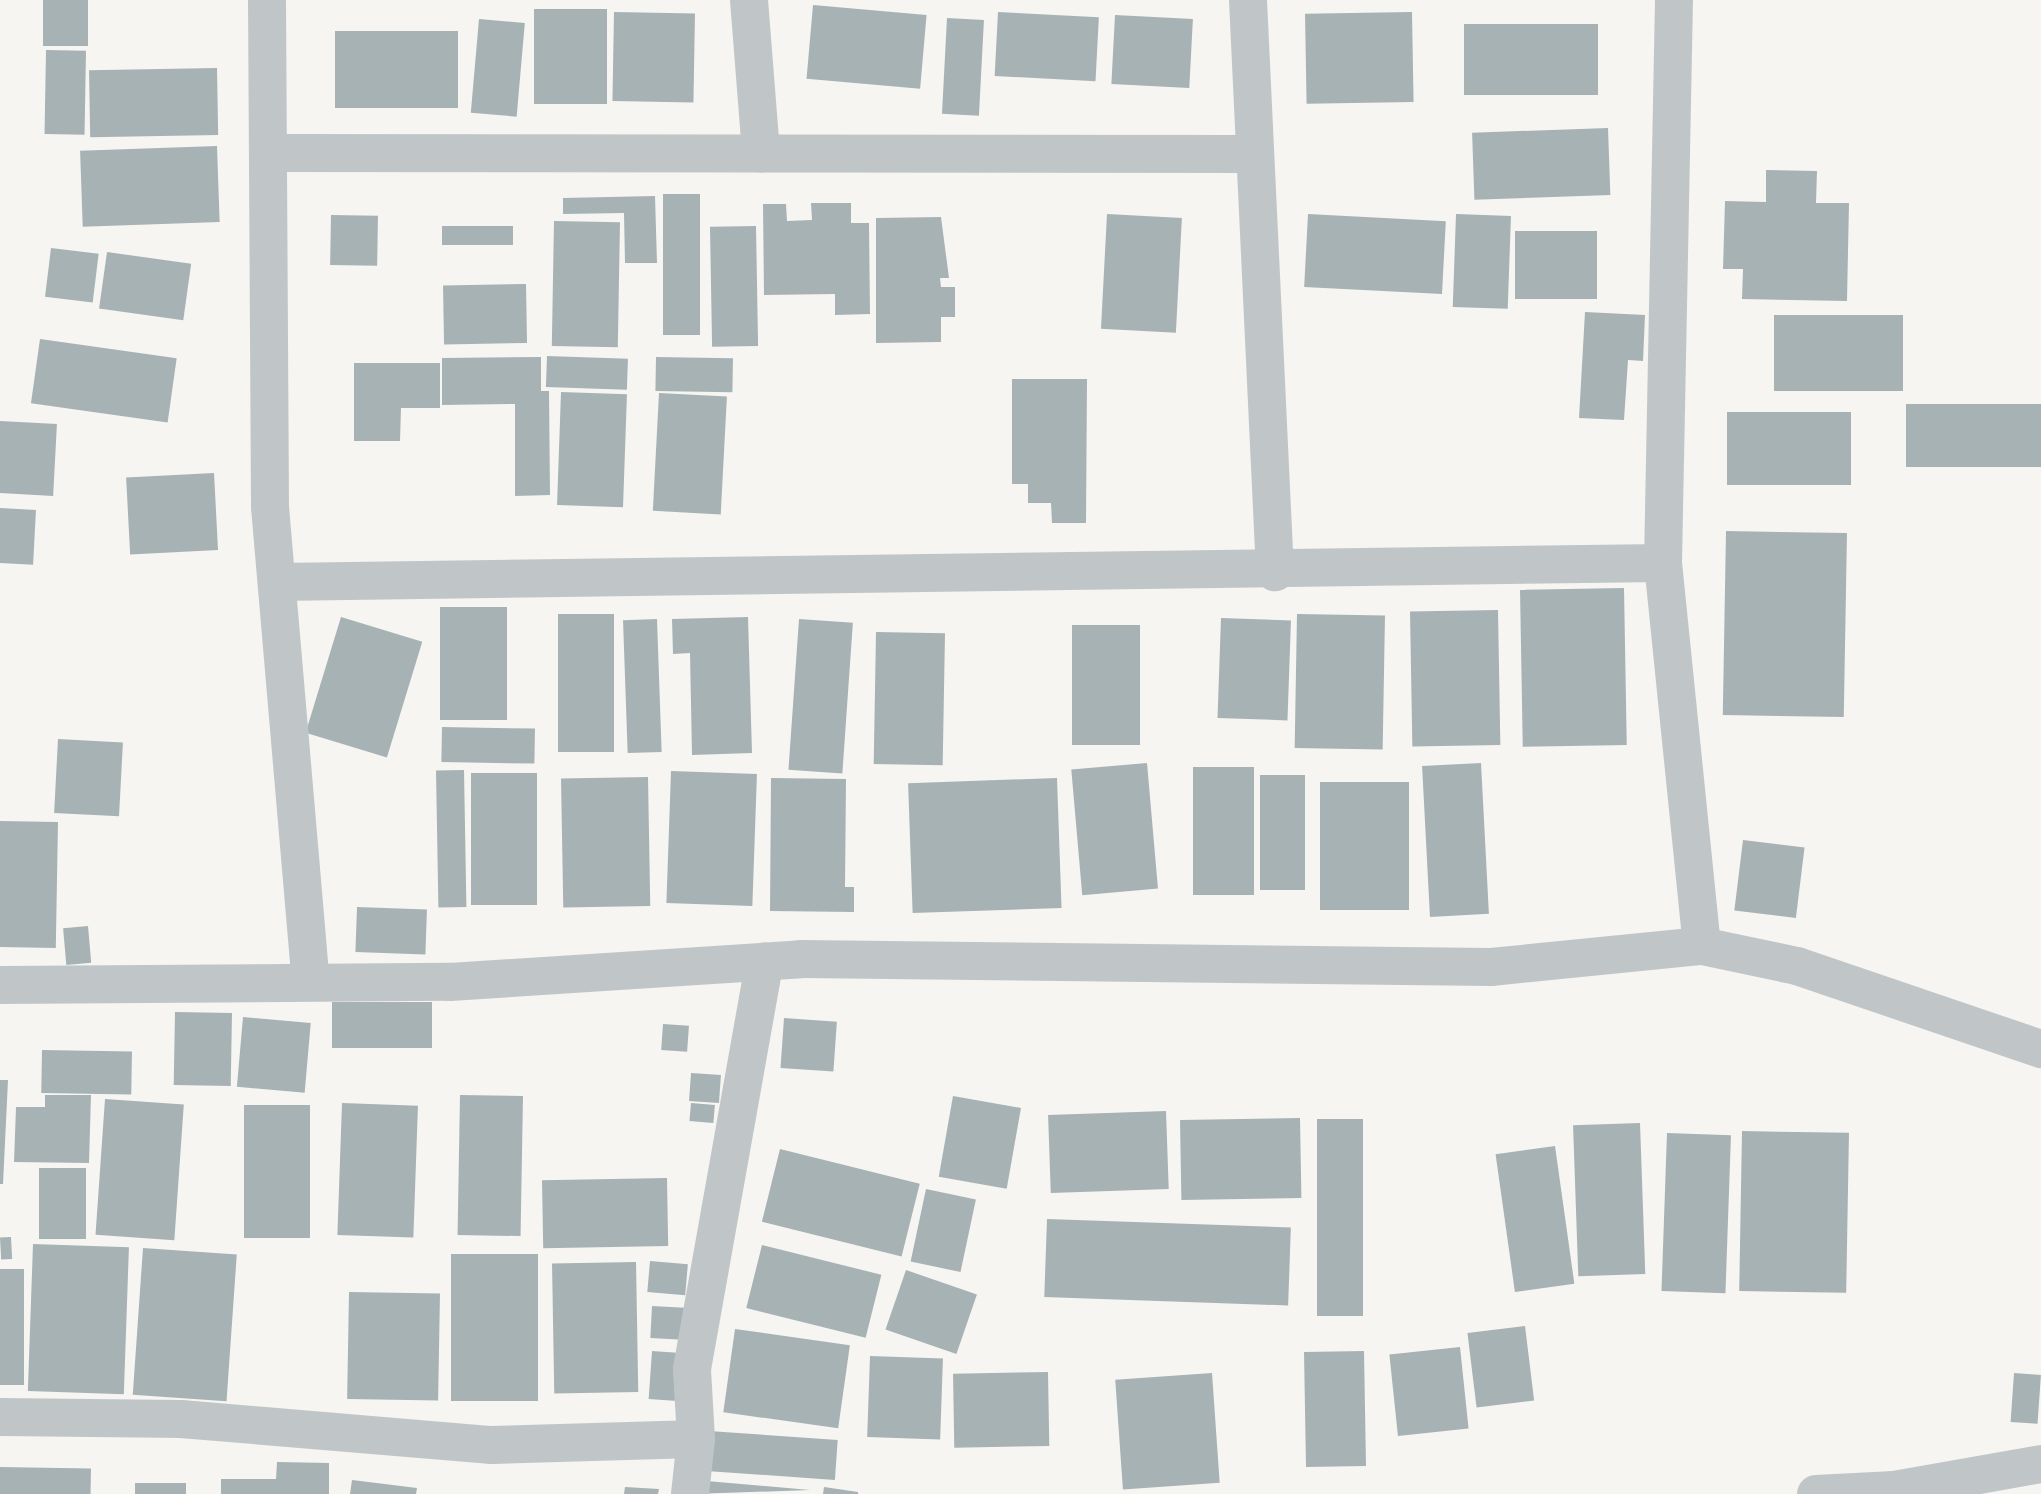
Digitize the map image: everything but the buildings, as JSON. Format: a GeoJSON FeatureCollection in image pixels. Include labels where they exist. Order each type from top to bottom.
{"type":"FeatureCollection","features":[{"type":"Feature","properties":{"kind":"street"},"geometry":{"type":"LineString","coordinates":[[267,0],[270,507],[311,982]]}},
{"type":"Feature","properties":{"kind":"street"},"geometry":{"type":"LineString","coordinates":[[749,0],[761,154]]}},
{"type":"Feature","properties":{"kind":"street"},"geometry":{"type":"LineString","coordinates":[[1248,0],[1275,572]]}},
{"type":"Feature","properties":{"kind":"street"},"geometry":{"type":"LineString","coordinates":[[1674,0],[1663,564],[1702,946]]}},
{"type":"Feature","properties":{"kind":"street"},"geometry":{"type":"LineString","coordinates":[[268,153],[1254,154]]}},
{"type":"Feature","properties":{"kind":"street"},"geometry":{"type":"LineString","coordinates":[[277,582],[1663,564]]}},
{"type":"Feature","properties":{"kind":"street"},"geometry":{"type":"LineString","coordinates":[[0,985],[450,982],[765,961],[1491,967],[1702,946],[1797,966],[2041,1049]]}},
{"type":"Feature","properties":{"kind":"street"},"geometry":{"type":"LineString","coordinates":[[690,1494],[696,1439],[692,1369],[765,961]]}},
{"type":"Feature","properties":{"kind":"street"},"geometry":{"type":"LineString","coordinates":[[0,1417],[181,1418],[492,1444],[696,1439]]}},
{"type":"Feature","properties":{"kind":"street"},"geometry":{"type":"LineString","coordinates":[[1816,1494],[1894,1490],[2041,1464]]}}]}
